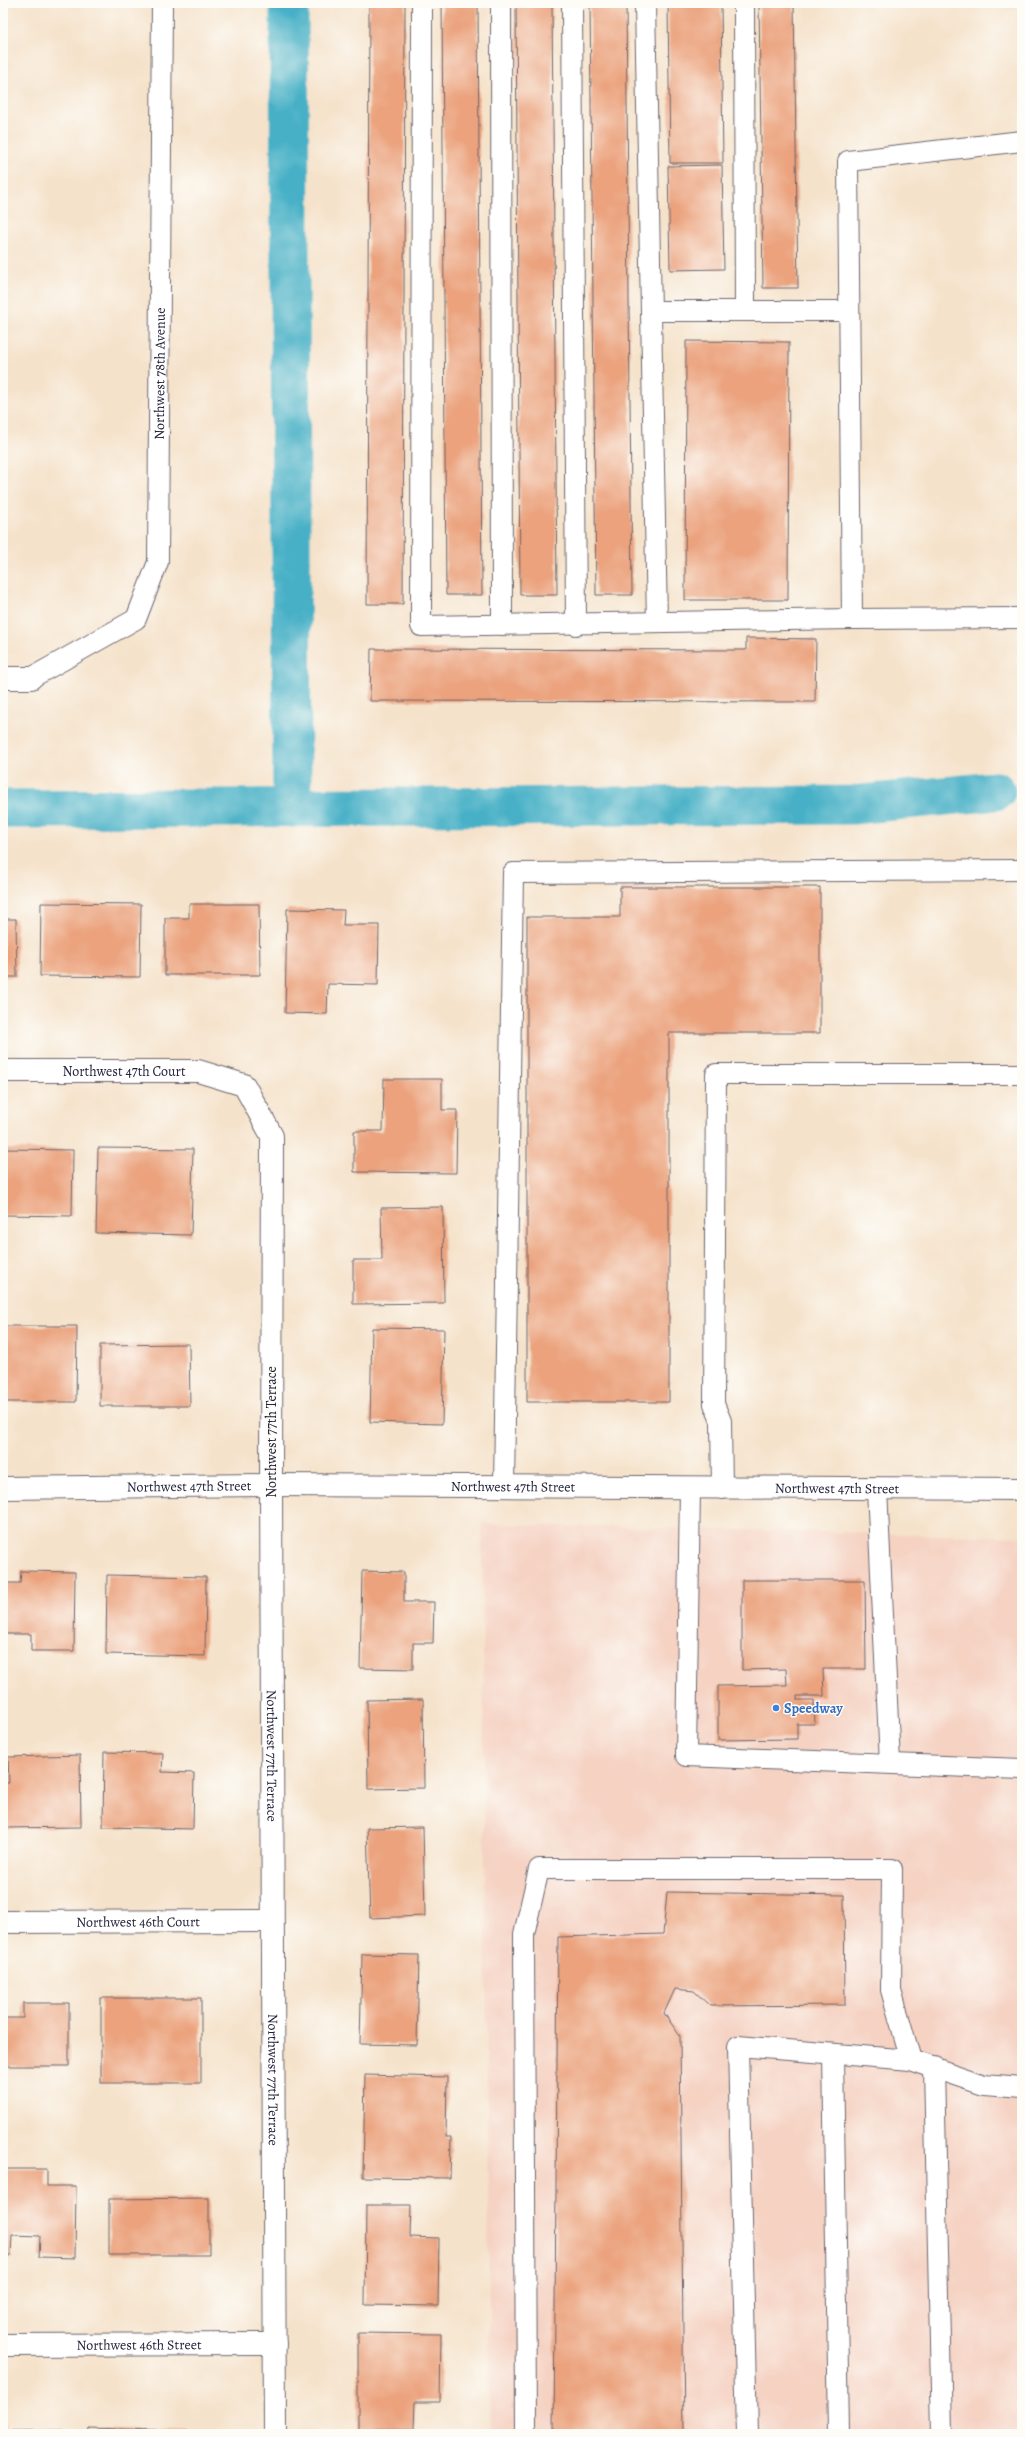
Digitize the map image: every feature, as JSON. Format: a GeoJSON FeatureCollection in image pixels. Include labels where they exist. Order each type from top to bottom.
{"type":"FeatureCollection","features":[{"type":"Feature","properties":{"kind":"street"},"geometry":{"type":"LineString","coordinates":[[3,678],[30,678]]}},
{"type":"Feature","properties":{"kind":"street","name":"Northwest 47th Court"},"geometry":{"type":"LineString","coordinates":[[3,1071],[198,1071],[244,1085]]}},
{"type":"Feature","properties":{"kind":"street","name":"Northwest 77th Terrace"},"geometry":{"type":"LineString","coordinates":[[244,1085],[272,1136],[272,1921],[275,2434]]}},
{"type":"Feature","properties":{"kind":"street","name":"Northwest 47th Street"},"geometry":{"type":"LineString","coordinates":[[3,1488],[271,1485],[690,1488],[1022,1488]]}},
{"type":"Feature","properties":{"kind":"street","name":"Northwest 46th Court"},"geometry":{"type":"LineString","coordinates":[[3,1922],[272,1921]]}},
{"type":"Feature","properties":{"kind":"street","name":"Northwest 46th Street"},"geometry":{"type":"LineString","coordinates":[[3,2345],[275,2344]]}},
{"type":"Feature","properties":{"kind":"lane","name":"Northwest 78th Avenue"},"geometry":{"type":"LineString","coordinates":[[30,678],[136,619],[158,562],[162,3]]}},
{"type":"Feature","properties":{"kind":"lane"},"geometry":{"type":"LineString","coordinates":[[422,3],[422,626],[576,625],[657,622],[852,619],[1022,618]]}},
{"type":"Feature","properties":{"kind":"lane"},"geometry":{"type":"LineString","coordinates":[[501,3],[502,625]]}},
{"type":"Feature","properties":{"kind":"lane"},"geometry":{"type":"LineString","coordinates":[[572,3],[576,625]]}},
{"type":"Feature","properties":{"kind":"lane"},"geometry":{"type":"LineString","coordinates":[[645,3],[657,622]]}},
{"type":"Feature","properties":{"kind":"lane"},"geometry":{"type":"LineString","coordinates":[[744,3],[745,311]]}},
{"type":"Feature","properties":{"kind":"lane"},"geometry":{"type":"LineString","coordinates":[[852,619],[848,161],[1022,141]]}},
{"type":"Feature","properties":{"kind":"lane"},"geometry":{"type":"LineString","coordinates":[[651,311],[849,311]]}},
{"type":"Feature","properties":{"kind":"lane"},"geometry":{"type":"LineString","coordinates":[[504,1487],[512,873],[1022,870]]}},
{"type":"Feature","properties":{"kind":"lane"},"geometry":{"type":"LineString","coordinates":[[722,1488],[721,1421],[714,1404],[716,1074],[1022,1074]]}},
{"type":"Feature","properties":{"kind":"lane"},"geometry":{"type":"LineString","coordinates":[[690,1488],[686,1756],[1022,1768]]}},
{"type":"Feature","properties":{"kind":"lane"},"geometry":{"type":"LineString","coordinates":[[877,1488],[890,1763]]}},
{"type":"Feature","properties":{"kind":"lane"},"geometry":{"type":"LineString","coordinates":[[526,2434],[524,1934],[539,1869],[892,1869],[891,1990],[911,2060]]}},
{"type":"Feature","properties":{"kind":"lane"},"geometry":{"type":"LineString","coordinates":[[746,2434],[738,2046],[911,2060],[984,2085],[1022,2088]]}},
{"type":"Feature","properties":{"kind":"lane"},"geometry":{"type":"LineString","coordinates":[[833,2054],[839,2434]]}},
{"type":"Feature","properties":{"kind":"lane"},"geometry":{"type":"LineString","coordinates":[[934,2067],[942,2434]]}},
{"type":"Feature","properties":{"kind":"shaded area"},"geometry":{"type":"Polygon","coordinates":[[[482,1524],[1022,1537],[1022,2434],[490,2434],[482,1524]]]}},
{"type":"Feature","properties":{"kind":"building"},"geometry":{"type":"Polygon","coordinates":[[[369,3],[405,3],[403,604],[367,604],[369,3]]]}},
{"type":"Feature","properties":{"kind":"building"},"geometry":{"type":"Polygon","coordinates":[[[442,3],[478,3],[482,595],[446,595],[442,3]]]}},
{"type":"Feature","properties":{"kind":"building"},"geometry":{"type":"Polygon","coordinates":[[[516,3],[552,3],[557,595],[520,595],[516,3]]]}},
{"type":"Feature","properties":{"kind":"building"},"geometry":{"type":"Polygon","coordinates":[[[590,3],[626,3],[632,595],[596,595],[590,3]]]}},
{"type":"Feature","properties":{"kind":"building"},"geometry":{"type":"Polygon","coordinates":[[[668,3],[721,3],[723,163],[670,163],[668,3]]]}},
{"type":"Feature","properties":{"kind":"building"},"geometry":{"type":"Polygon","coordinates":[[[759,3],[794,3],[798,288],[763,288],[759,3]]]}},
{"type":"Feature","properties":{"kind":"building"},"geometry":{"type":"Polygon","coordinates":[[[722,165],[724,269],[670,270],[668,166],[722,165]]]}},
{"type":"Feature","properties":{"kind":"building"},"geometry":{"type":"Polygon","coordinates":[[[686,341],[789,342],[788,600],[685,600],[686,341]]]}},
{"type":"Feature","properties":{"kind":"building"},"geometry":{"type":"Polygon","coordinates":[[[746,638],[816,639],[815,702],[370,701],[371,649],[746,650],[746,638]]]}},
{"type":"Feature","properties":{"kind":"building"},"geometry":{"type":"Polygon","coordinates":[[[620,887],[820,887],[820,1033],[669,1033],[669,1402],[527,1402],[527,917],[620,917],[620,887]]]}},
{"type":"Feature","properties":{"kind":"building"},"geometry":{"type":"Polygon","coordinates":[[[41,903],[141,904],[140,977],[40,976],[41,903]]]}},
{"type":"Feature","properties":{"kind":"building"},"geometry":{"type":"Polygon","coordinates":[[[189,904],[259,904],[260,975],[165,975],[165,918],[189,918],[189,904]]]}},
{"type":"Feature","properties":{"kind":"building"},"geometry":{"type":"Polygon","coordinates":[[[287,909],[344,910],[343,925],[379,925],[378,985],[328,984],[327,1014],[285,1013],[287,909]]]}},
{"type":"Feature","properties":{"kind":"building"},"geometry":{"type":"Polygon","coordinates":[[[3,919],[16,919],[17,977],[3,977],[3,919]]]}},
{"type":"Feature","properties":{"kind":"building"},"geometry":{"type":"Polygon","coordinates":[[[384,1079],[442,1079],[442,1110],[457,1110],[456,1173],[354,1172],[354,1131],[383,1131],[384,1079]]]}},
{"type":"Feature","properties":{"kind":"building"},"geometry":{"type":"Polygon","coordinates":[[[98,1148],[193,1149],[191,1235],[96,1233],[98,1148]]]}},
{"type":"Feature","properties":{"kind":"building"},"geometry":{"type":"Polygon","coordinates":[[[3,1149],[73,1150],[72,1216],[3,1215],[3,1149]]]}},
{"type":"Feature","properties":{"kind":"building"},"geometry":{"type":"Polygon","coordinates":[[[443,1207],[444,1303],[353,1304],[353,1260],[382,1260],[381,1208],[443,1207]]]}},
{"type":"Feature","properties":{"kind":"building"},"geometry":{"type":"Polygon","coordinates":[[[4,1326],[77,1326],[76,1402],[3,1402],[4,1326]]]}},
{"type":"Feature","properties":{"kind":"building"},"geometry":{"type":"Polygon","coordinates":[[[372,1328],[444,1329],[442,1424],[370,1422],[372,1328]]]}},
{"type":"Feature","properties":{"kind":"building"},"geometry":{"type":"Polygon","coordinates":[[[189,1344],[190,1406],[100,1406],[100,1345],[189,1344]]]}},
{"type":"Feature","properties":{"kind":"building"},"geometry":{"type":"Polygon","coordinates":[[[21,1571],[75,1572],[74,1651],[31,1651],[31,1634],[3,1634],[3,1583],[20,1583],[21,1571]]]}},
{"type":"Feature","properties":{"kind":"building"},"geometry":{"type":"Polygon","coordinates":[[[362,1571],[404,1572],[404,1602],[434,1602],[433,1643],[413,1643],[413,1669],[360,1668],[362,1571]]]}},
{"type":"Feature","properties":{"kind":"building"},"geometry":{"type":"Polygon","coordinates":[[[107,1575],[206,1577],[205,1656],[106,1654],[107,1575]]]}},
{"type":"Feature","properties":{"kind":"building"},"geometry":{"type":"Polygon","coordinates":[[[742,1580],[865,1580],[866,1669],[823,1669],[824,1696],[797,1696],[797,1700],[814,1700],[815,1724],[797,1724],[797,1739],[718,1740],[718,1686],[787,1685],[786,1669],[742,1670],[742,1580]]]}},
{"type":"Feature","properties":{"kind":"building"},"geometry":{"type":"Polygon","coordinates":[[[423,1699],[424,1788],[368,1789],[367,1700],[423,1699]]]}},
{"type":"Feature","properties":{"kind":"building"},"geometry":{"type":"Polygon","coordinates":[[[104,1752],[163,1753],[162,1772],[194,1773],[193,1829],[103,1827],[104,1752]]]}},
{"type":"Feature","properties":{"kind":"building"},"geometry":{"type":"Polygon","coordinates":[[[80,1755],[81,1827],[3,1828],[3,1783],[9,1783],[8,1757],[80,1755]]]}},
{"type":"Feature","properties":{"kind":"building"},"geometry":{"type":"Polygon","coordinates":[[[423,1827],[425,1916],[370,1918],[367,1828],[423,1827]]]}},
{"type":"Feature","properties":{"kind":"building"},"geometry":{"type":"Polygon","coordinates":[[[667,1892],[844,1895],[845,2005],[710,2006],[694,1991],[675,1989],[664,2013],[680,2036],[684,2434],[554,2434],[558,1937],[663,1934],[667,1892]]]}},
{"type":"Feature","properties":{"kind":"building"},"geometry":{"type":"Polygon","coordinates":[[[362,1954],[419,1955],[417,2045],[360,2044],[362,1954]]]}},
{"type":"Feature","properties":{"kind":"building"},"geometry":{"type":"Polygon","coordinates":[[[101,1998],[201,1998],[201,2083],[101,2083],[101,1998]]]}},
{"type":"Feature","properties":{"kind":"building"},"geometry":{"type":"Polygon","coordinates":[[[23,2003],[69,2003],[69,2066],[3,2066],[3,2018],[23,2018],[23,2003]]]}},
{"type":"Feature","properties":{"kind":"building"},"geometry":{"type":"Polygon","coordinates":[[[365,2075],[447,2077],[446,2137],[451,2137],[450,2178],[363,2177],[365,2075]]]}},
{"type":"Feature","properties":{"kind":"building"},"geometry":{"type":"Polygon","coordinates":[[[3,2169],[47,2169],[47,2186],[76,2186],[75,2258],[39,2257],[40,2236],[12,2235],[11,2256],[3,2256],[3,2169]]]}},
{"type":"Feature","properties":{"kind":"building"},"geometry":{"type":"Polygon","coordinates":[[[209,2198],[209,2255],[109,2255],[109,2199],[209,2198]]]}},
{"type":"Feature","properties":{"kind":"building"},"geometry":{"type":"Polygon","coordinates":[[[366,2205],[411,2205],[410,2237],[439,2238],[438,2306],[365,2305],[366,2205]]]}},
{"type":"Feature","properties":{"kind":"building"},"geometry":{"type":"Polygon","coordinates":[[[358,2333],[441,2334],[440,2402],[415,2402],[414,2429],[358,2429],[358,2333]]]}},
{"type":"Feature","properties":{"kind":"building"},"geometry":{"type":"Polygon","coordinates":[[[3,2424],[6,2424],[6,2431],[62,2430],[62,2434],[3,2434],[3,2424]]]}},
{"type":"Feature","properties":{"kind":"building"},"geometry":{"type":"Polygon","coordinates":[[[89,2428],[187,2431],[187,2434],[88,2434],[89,2428]]]}},
{"type":"Feature","properties":{"kind":"waterway"},"geometry":{"type":"LineString","coordinates":[[289,3],[292,808]]}},
{"type":"Feature","properties":{"kind":"waterway"},"geometry":{"type":"LineString","coordinates":[[3,809],[853,805],[996,791]]}},
{"type":"Feature","properties":{"kind":"place","name":"Speedway"},"geometry":{"type":"Point","coordinates":[776,1708]}}]}
